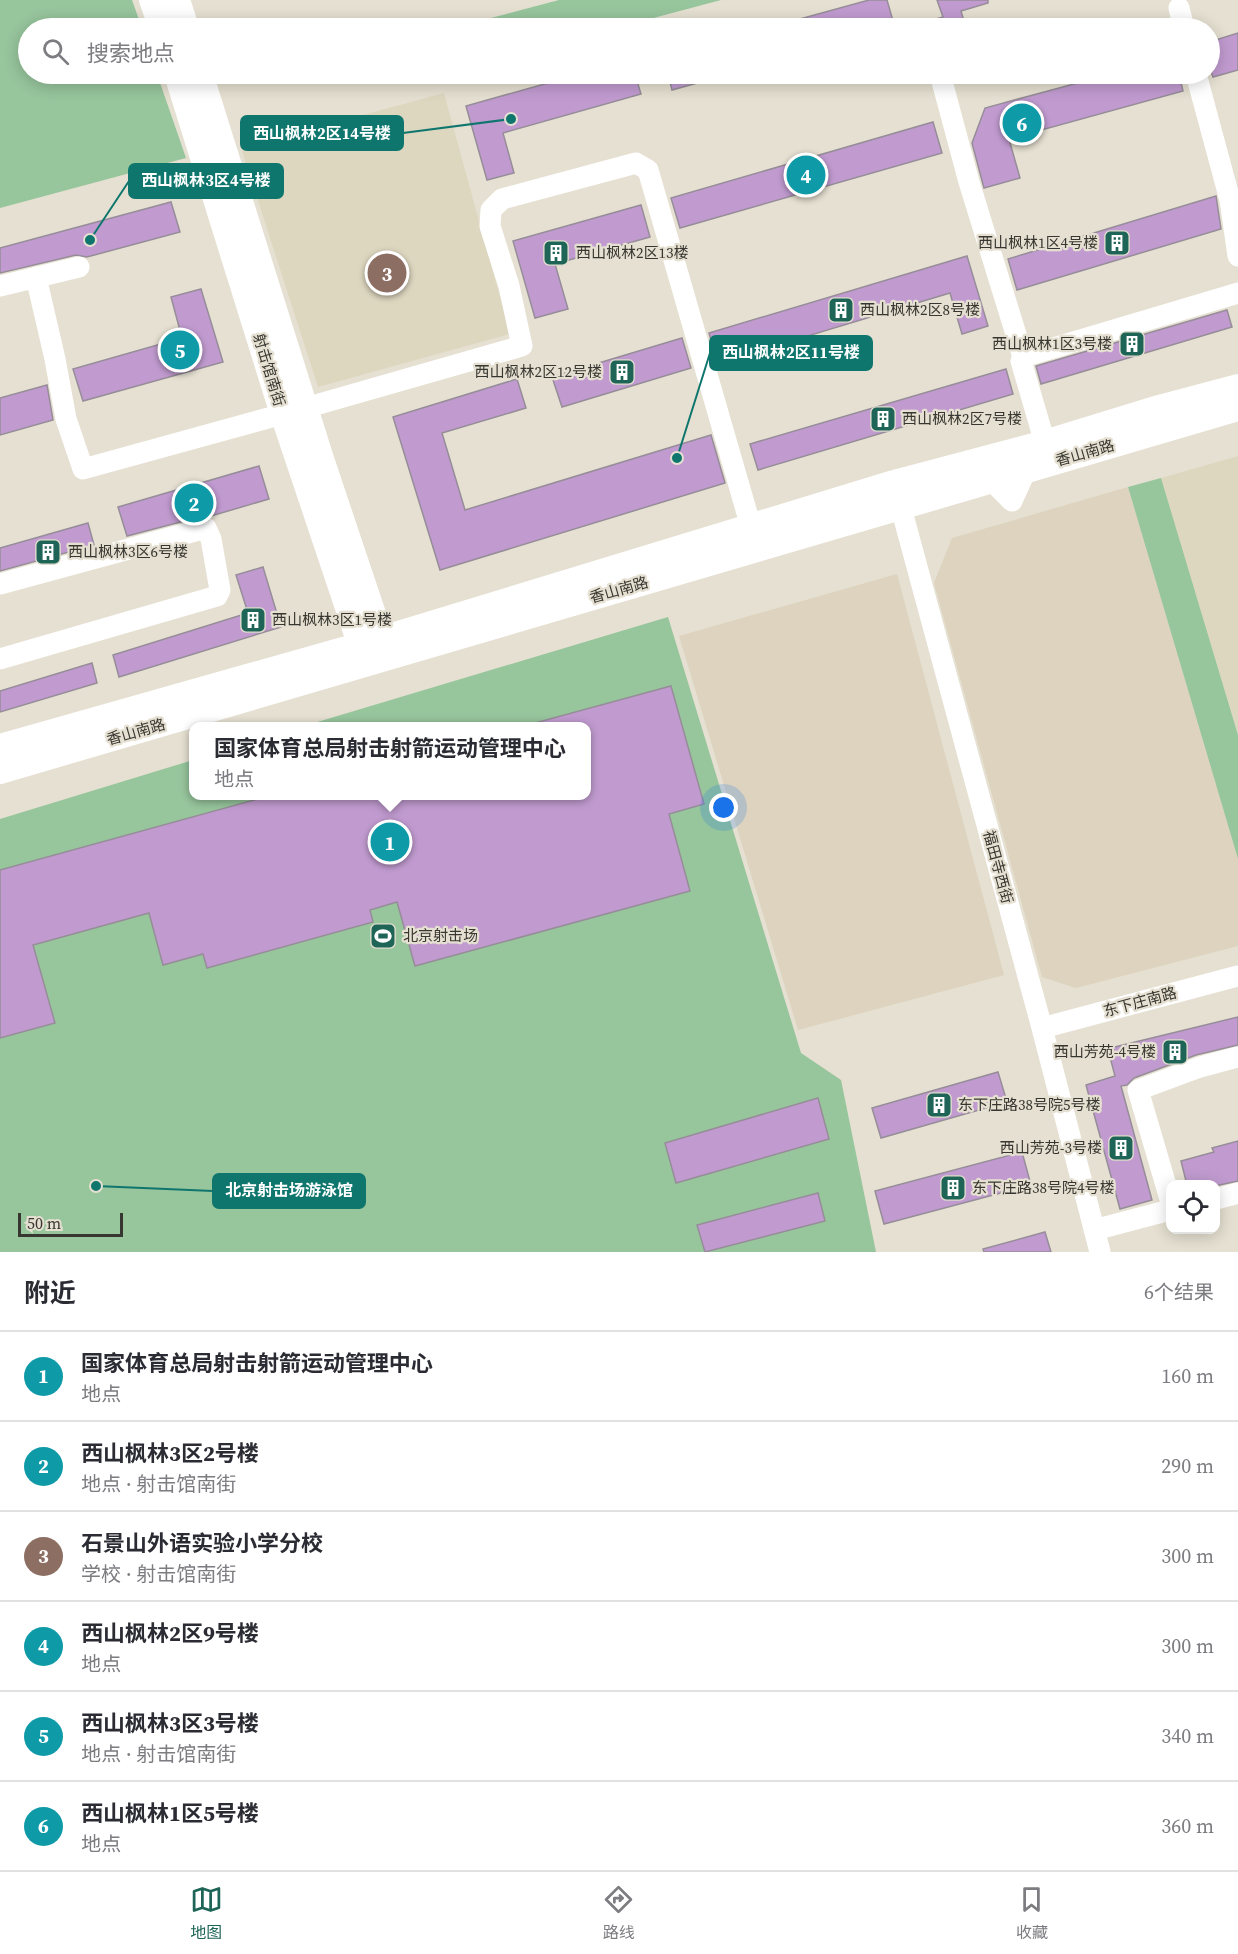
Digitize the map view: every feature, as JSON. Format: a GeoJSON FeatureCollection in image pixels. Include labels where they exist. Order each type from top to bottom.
{"type":"FeatureCollection","features":[{"type":"Feature","properties":{"kind":"main road"},"geometry":{"type":"LineString","coordinates":[[152,0],[158,18]]}},
{"type":"Feature","properties":{"kind":"main road"},"geometry":{"type":"LineString","coordinates":[[177,0],[183,18]]}},
{"type":"Feature","properties":{"kind":"main road","name":"射击馆南街"},"geometry":{"type":"LineString","coordinates":[[180,84],[294,411],[374,651]]}},
{"type":"Feature","properties":{"kind":"main road","name":"射击馆南街"},"geometry":{"type":"LineString","coordinates":[[203,84],[294,411]]}},
{"type":"Feature","properties":{"kind":"main road","name":"香山南路"},"geometry":{"type":"LineString","coordinates":[[0,747],[374,651],[898,495],[1045,443],[1159,408],[1238,387]]}},
{"type":"Feature","properties":{"kind":"main road","name":"香山南路"},"geometry":{"type":"LineString","coordinates":[[0,771],[752,527],[898,495],[991,480],[1238,408]]}},
{"type":"Feature","properties":{"kind":"street"},"geometry":{"type":"LineString","coordinates":[[1179,8],[1182,18]]}},
{"type":"Feature","properties":{"kind":"street"},"geometry":{"type":"LineString","coordinates":[[943,84],[969,182],[1023,357],[1021,361],[1045,443]]}},
{"type":"Feature","properties":{"kind":"street"},"geometry":{"type":"LineString","coordinates":[[1199,84],[1230,200],[1238,256]]}},
{"type":"Feature","properties":{"kind":"street"},"geometry":{"type":"LineString","coordinates":[[36,277],[66,419],[83,469],[522,346],[509,286],[490,226],[491,210],[502,199],[636,163],[648,170],[752,527]]}},
{"type":"Feature","properties":{"kind":"street"},"geometry":{"type":"LineString","coordinates":[[0,286],[79,267]]}},
{"type":"Feature","properties":{"kind":"street"},"geometry":{"type":"LineString","coordinates":[[1023,357],[1238,293]]}},
{"type":"Feature","properties":{"kind":"street","name":"福田寺西街"},"geometry":{"type":"LineString","coordinates":[[898,495],[1100,1252]]}},
{"type":"Feature","properties":{"kind":"street"},"geometry":{"type":"LineString","coordinates":[[0,584],[206,528],[211,539],[220,590],[217,596],[0,659]]}},
{"type":"Feature","properties":{"kind":"street","name":"东下庄南路"},"geometry":{"type":"LineString","coordinates":[[1042,1028],[1238,976]]}},
{"type":"Feature","properties":{"kind":"street"},"geometry":{"type":"LineString","coordinates":[[1166,1185],[1138,1090],[1200,1067],[1238,1057]]}},
{"type":"Feature","properties":{"kind":"street"},"geometry":{"type":"LineString","coordinates":[[1220,1198],[1238,1193]]}},
{"type":"Feature","properties":{"kind":"street"},"geometry":{"type":"LineString","coordinates":[[1094,1230],[1166,1211]]}},
{"type":"Feature","properties":{"kind":"shaded area"},"geometry":{"type":"Polygon","coordinates":[[[444,93],[510,334],[318,387],[241,148],[444,93]]]}},
{"type":"Feature","properties":{"kind":"shaded area"},"geometry":{"type":"Polygon","coordinates":[[[1238,456],[1238,735],[1161,478],[1238,456]]]}},
{"type":"Feature","properties":{"kind":"shaded area"},"geometry":{"type":"Polygon","coordinates":[[[1128,487],[1238,859],[1238,946],[1076,988],[1042,977],[934,583],[952,538],[1128,487]]]}},
{"type":"Feature","properties":{"kind":"shaded area"},"geometry":{"type":"Polygon","coordinates":[[[897,574],[1004,975],[798,1030],[679,636],[897,574]]]}},
{"type":"Feature","properties":{"kind":"green space"},"geometry":{"type":"Polygon","coordinates":[[[0,0],[132,0],[138,18],[18,18],[18,84],[160,84],[186,158],[0,208],[0,0]]]}},
{"type":"Feature","properties":{"kind":"green space"},"geometry":{"type":"Polygon","coordinates":[[[559,0],[721,0],[654,18],[491,18],[559,0]]]}},
{"type":"Feature","properties":{"kind":"green space"},"geometry":{"type":"Polygon","coordinates":[[[1161,478],[1238,735],[1238,859],[1128,487],[1161,478]]]}},
{"type":"Feature","properties":{"kind":"green space","name":"北京射击场"},"geometry":{"type":"Polygon","coordinates":[[[668,617],[801,1053],[841,1080],[876,1252],[0,1252],[0,819],[189,761],[189,800],[591,800],[591,722],[317,722],[668,617]]]}},
{"type":"Feature","properties":{"kind":"building"},"geometry":{"type":"Polygon","coordinates":[[[869,0],[887,0],[892,18],[803,18],[869,0]]]}},
{"type":"Feature","properties":{"kind":"building"},"geometry":{"type":"Polygon","coordinates":[[[937,0],[988,0],[988,3],[961,11],[963,18],[940,18],[943,17],[937,0]]]}},
{"type":"Feature","properties":{"kind":"building"},"geometry":{"type":"Polygon","coordinates":[[[1238,33],[1238,70],[1220,75],[1220,39],[1238,33]]]}},
{"type":"Feature","properties":{"kind":"building"},"geometry":{"type":"Polygon","coordinates":[[[544,84],[638,84],[641,94],[503,133],[514,173],[487,180],[466,106],[544,84]]]}},
{"type":"Feature","properties":{"kind":"building"},"geometry":{"type":"Polygon","coordinates":[[[670,84],[694,84],[672,90],[670,84]]]}},
{"type":"Feature","properties":{"kind":"building"},"geometry":{"type":"Polygon","coordinates":[[[1074,84],[1181,84],[1183,91],[1009,139],[1020,178],[984,188],[972,143],[985,108],[1074,84]]]}},
{"type":"Feature","properties":{"kind":"building"},"geometry":{"type":"Polygon","coordinates":[[[933,122],[942,153],[680,228],[671,198],[933,122]]]}},
{"type":"Feature","properties":{"kind":"building","name":"西山枫林1区4号楼"},"geometry":{"type":"Polygon","coordinates":[[[1216,196],[1221,229],[1017,290],[1008,259],[1216,196]]]}},
{"type":"Feature","properties":{"kind":"building"},"geometry":{"type":"Polygon","coordinates":[[[171,202],[180,232],[87,257],[76,255],[0,273],[0,248],[171,202]]]}},
{"type":"Feature","properties":{"kind":"building","name":"西山枫林2区13楼"},"geometry":{"type":"Polygon","coordinates":[[[641,205],[650,237],[555,264],[568,309],[535,318],[513,241],[641,205]]]}},
{"type":"Feature","properties":{"kind":"building","name":"西山枫林2区8号楼"},"geometry":{"type":"Polygon","coordinates":[[[967,256],[988,326],[962,334],[950,293],[718,363],[709,333],[967,256]]]}},
{"type":"Feature","properties":{"kind":"building"},"geometry":{"type":"Polygon","coordinates":[[[201,289],[223,362],[83,401],[73,369],[182,338],[171,297],[201,289]]]}},
{"type":"Feature","properties":{"kind":"building","name":"西山枫林1区3号楼"},"geometry":{"type":"Polygon","coordinates":[[[1227,310],[1232,327],[1041,384],[1036,366],[1227,310]]]}},
{"type":"Feature","properties":{"kind":"building","name":"西山枫林2区12号楼"},"geometry":{"type":"Polygon","coordinates":[[[682,338],[691,368],[562,407],[552,377],[682,338]]]}},
{"type":"Feature","properties":{"kind":"building","name":"西山枫林2区7号楼"},"geometry":{"type":"Polygon","coordinates":[[[1006,369],[1013,394],[758,470],[750,444],[1006,369]]]}},
{"type":"Feature","properties":{"kind":"building"},"geometry":{"type":"Polygon","coordinates":[[[517,379],[526,408],[442,433],[465,510],[711,435],[725,483],[440,570],[393,417],[517,379]]]}},
{"type":"Feature","properties":{"kind":"building"},"geometry":{"type":"Polygon","coordinates":[[[47,385],[53,420],[0,435],[0,398],[47,385]]]}},
{"type":"Feature","properties":{"kind":"building"},"geometry":{"type":"Polygon","coordinates":[[[259,466],[269,499],[211,516],[203,516],[127,536],[118,507],[259,466]]]}},
{"type":"Feature","properties":{"kind":"building","name":"西山枫林3区6号楼"},"geometry":{"type":"Polygon","coordinates":[[[88,523],[94,545],[0,571],[0,548],[88,523]]]}},
{"type":"Feature","properties":{"kind":"building","name":"西山枫林3区1号楼"},"geometry":{"type":"Polygon","coordinates":[[[263,567],[281,627],[119,677],[113,655],[248,613],[236,575],[263,567]]]}},
{"type":"Feature","properties":{"kind":"building"},"geometry":{"type":"Polygon","coordinates":[[[92,663],[97,683],[0,712],[0,691],[92,663]]]}},
{"type":"Feature","properties":{"kind":"building"},"geometry":{"type":"Polygon","coordinates":[[[671,686],[704,804],[669,814],[690,891],[415,966],[397,902],[370,910],[373,922],[207,968],[203,954],[163,965],[149,913],[33,945],[55,1023],[0,1038],[0,870],[254,800],[591,800],[591,722],[539,722],[671,686]]]}},
{"type":"Feature","properties":{"kind":"building"},"geometry":{"type":"Polygon","coordinates":[[[1238,1017],[1238,1045],[1196,1055],[1134,1078],[1127,1085],[1121,1086],[1152,1200],[1120,1209],[1086,1085],[1115,1076],[1110,1057],[1115,1047],[1238,1017]]]}},
{"type":"Feature","properties":{"kind":"building","name":"东下庄路38号院5号楼"},"geometry":{"type":"Polygon","coordinates":[[[998,1072],[1007,1102],[881,1138],[872,1108],[998,1072]]]}},
{"type":"Feature","properties":{"kind":"building"},"geometry":{"type":"Polygon","coordinates":[[[818,1098],[829,1139],[676,1183],[665,1143],[818,1098]]]}},
{"type":"Feature","properties":{"kind":"building"},"geometry":{"type":"Polygon","coordinates":[[[1238,1141],[1238,1181],[1220,1185],[1220,1180],[1186,1180],[1181,1161],[1214,1152],[1212,1148],[1238,1141]]]}},
{"type":"Feature","properties":{"kind":"building","name":"东下庄路38号院4号楼"},"geometry":{"type":"Polygon","coordinates":[[[1022,1152],[1031,1185],[884,1224],[875,1191],[1022,1152]]]}},
{"type":"Feature","properties":{"kind":"building"},"geometry":{"type":"Polygon","coordinates":[[[818,1193],[825,1221],[705,1252],[697,1225],[818,1193]]]}},
{"type":"Feature","properties":{"kind":"building"},"geometry":{"type":"Polygon","coordinates":[[[1045,1232],[1051,1252],[984,1252],[983,1249],[1045,1232]]]}},
{"type":"Feature","properties":{"kind":"place","name":"西山枫林2区14号楼"},"geometry":{"type":"Point","coordinates":[511,119]}},
{"type":"Feature","properties":{"kind":"place","name":"西山枫林1区5号楼"},"geometry":{"type":"Point","coordinates":[1022,123]}},
{"type":"Feature","properties":{"kind":"place","name":"西山枫林2区9号楼"},"geometry":{"type":"Point","coordinates":[806,175]}},
{"type":"Feature","properties":{"kind":"place","name":"西山枫林3区4号楼"},"geometry":{"type":"Point","coordinates":[90,240]}},
{"type":"Feature","properties":{"kind":"place","name":"西山枫林1区4号楼"},"geometry":{"type":"Point","coordinates":[1117,243]}},
{"type":"Feature","properties":{"kind":"place","name":"西山枫林2区13楼"},"geometry":{"type":"Point","coordinates":[556,253]}},
{"type":"Feature","properties":{"kind":"place","name":"石景山外语实验小学分校"},"geometry":{"type":"Point","coordinates":[387,273]}},
{"type":"Feature","properties":{"kind":"place","name":"西山枫林2区8号楼"},"geometry":{"type":"Point","coordinates":[841,310]}},
{"type":"Feature","properties":{"kind":"place","name":"西山枫林1区3号楼"},"geometry":{"type":"Point","coordinates":[1132,344]}},
{"type":"Feature","properties":{"kind":"place","name":"西山枫林3区3号楼"},"geometry":{"type":"Point","coordinates":[180,350]}},
{"type":"Feature","properties":{"kind":"place","name":"西山枫林2区12号楼"},"geometry":{"type":"Point","coordinates":[622,372]}},
{"type":"Feature","properties":{"kind":"place","name":"西山枫林2区7号楼"},"geometry":{"type":"Point","coordinates":[883,419]}},
{"type":"Feature","properties":{"kind":"place","name":"西山枫林2区11号楼"},"geometry":{"type":"Point","coordinates":[677,458]}},
{"type":"Feature","properties":{"kind":"place","name":"西山枫林3区2号楼"},"geometry":{"type":"Point","coordinates":[194,503]}},
{"type":"Feature","properties":{"kind":"place","name":"西山枫林3区6号楼"},"geometry":{"type":"Point","coordinates":[48,552]}},
{"type":"Feature","properties":{"kind":"place","name":"西山枫林3区1号楼"},"geometry":{"type":"Point","coordinates":[253,620]}},
{"type":"Feature","properties":{"kind":"place","name":"国家体育总局射击射箭运动管理中心"},"geometry":{"type":"Point","coordinates":[390,842]}},
{"type":"Feature","properties":{"kind":"place","name":"北京射击场"},"geometry":{"type":"Point","coordinates":[383,936]}},
{"type":"Feature","properties":{"kind":"place","name":"西山芳苑-4号楼"},"geometry":{"type":"Point","coordinates":[1175,1052]}},
{"type":"Feature","properties":{"kind":"place","name":"东下庄路38号院5号楼"},"geometry":{"type":"Point","coordinates":[939,1105]}},
{"type":"Feature","properties":{"kind":"place","name":"西山芳苑-3号楼"},"geometry":{"type":"Point","coordinates":[1121,1148]}},
{"type":"Feature","properties":{"kind":"place","name":"北京射击场游泳馆"},"geometry":{"type":"Point","coordinates":[96,1186]}},
{"type":"Feature","properties":{"kind":"place","name":"东下庄路38号院4号楼"},"geometry":{"type":"Point","coordinates":[953,1188]}}]}
